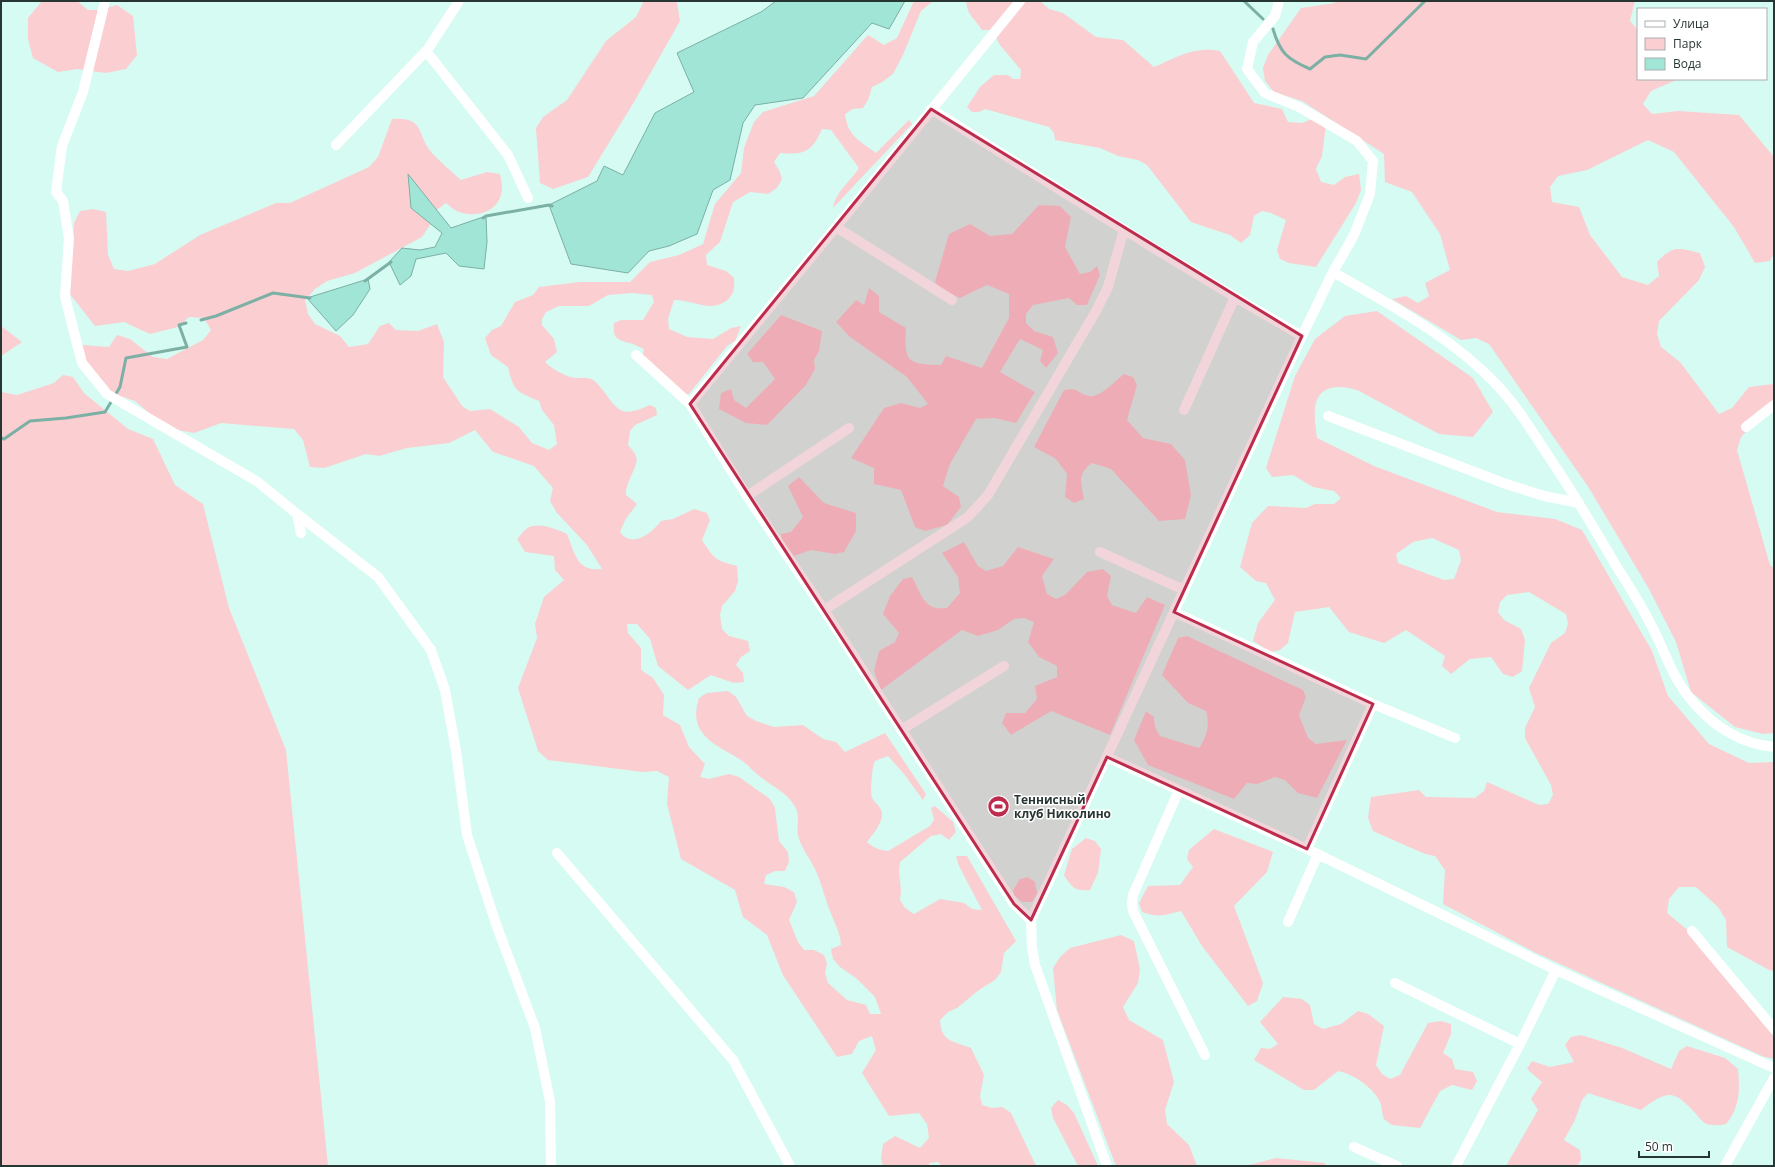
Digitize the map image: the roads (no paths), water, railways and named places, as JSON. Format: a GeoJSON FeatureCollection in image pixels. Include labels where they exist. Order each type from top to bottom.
{"type":"FeatureCollection","features":[{"type":"Feature","properties":{"kind":"street"},"geometry":{"type":"LineString","coordinates":[[105,1],[83,92],[62,146],[56,192],[63,201],[69,238],[65,297],[82,363],[107,394],[258,482],[378,577],[431,650],[445,690],[456,751],[467,835],[496,924],[535,1028],[550,1101],[551,1166]]}},
{"type":"Feature","properties":{"kind":"street"},"geometry":{"type":"LineString","coordinates":[[336,145],[426,51],[459,1]]}},
{"type":"Feature","properties":{"kind":"street"},"geometry":{"type":"LineString","coordinates":[[690,404],[836,228],[1020,1]]}},
{"type":"Feature","properties":{"kind":"street"},"geometry":{"type":"LineString","coordinates":[[1107,1166],[1035,965],[1032,948],[1032,920],[1302,336],[1354,235],[1370,194],[1373,161],[1357,141],[1299,107],[1265,93],[1247,69],[1252,42],[1276,16],[1279,1]]}},
{"type":"Feature","properties":{"kind":"street"},"geometry":{"type":"LineString","coordinates":[[426,51],[508,155],[528,198]]}},
{"type":"Feature","properties":{"kind":"street"},"geometry":{"type":"LineString","coordinates":[[931,109],[1235,298],[1302,336]]}},
{"type":"Feature","properties":{"kind":"street"},"geometry":{"type":"LineString","coordinates":[[836,228],[952,300]]}},
{"type":"Feature","properties":{"kind":"street"},"geometry":{"type":"LineString","coordinates":[[824,610],[968,517],[980,506],[988,495],[1096,311],[1108,287],[1124,229]]}},
{"type":"Feature","properties":{"kind":"street"},"geometry":{"type":"LineString","coordinates":[[1334,272],[1421,323],[1469,358],[1497,384],[1525,420],[1579,503],[1650,621],[1668,662],[1680,684],[1693,702],[1708,718],[1725,731],[1743,740],[1774,747]]}},
{"type":"Feature","properties":{"kind":"street"},"geometry":{"type":"LineString","coordinates":[[1184,410],[1235,298]]}},
{"type":"Feature","properties":{"kind":"street"},"geometry":{"type":"LineString","coordinates":[[636,355],[690,404],[747,496],[824,610],[1014,904],[1032,920]]}},
{"type":"Feature","properties":{"kind":"street"},"geometry":{"type":"LineString","coordinates":[[1746,426],[1774,405]]}},
{"type":"Feature","properties":{"kind":"street"},"geometry":{"type":"LineString","coordinates":[[1328,416],[1506,484],[1544,496],[1579,503]]}},
{"type":"Feature","properties":{"kind":"street"},"geometry":{"type":"LineString","coordinates":[[747,496],[849,428]]}},
{"type":"Feature","properties":{"kind":"street"},"geometry":{"type":"LineString","coordinates":[[297,514],[301,533]]}},
{"type":"Feature","properties":{"kind":"street"},"geometry":{"type":"LineString","coordinates":[[1100,552],[1184,590]]}},
{"type":"Feature","properties":{"kind":"street"},"geometry":{"type":"LineString","coordinates":[[1174,612],[1374,704],[1455,738]]}},
{"type":"Feature","properties":{"kind":"street"},"geometry":{"type":"LineString","coordinates":[[901,730],[1004,666]]}},
{"type":"Feature","properties":{"kind":"street"},"geometry":{"type":"LineString","coordinates":[[1307,848],[1374,704]]}},
{"type":"Feature","properties":{"kind":"street"},"geometry":{"type":"LineString","coordinates":[[1108,757],[1307,848],[1556,970],[1774,1068]]}},
{"type":"Feature","properties":{"kind":"street"},"geometry":{"type":"LineString","coordinates":[[1179,790],[1133,895],[1132,902],[1133,911],[1205,1055]]}},
{"type":"Feature","properties":{"kind":"street"},"geometry":{"type":"LineString","coordinates":[[557,853],[733,1060],[790,1166]]}},
{"type":"Feature","properties":{"kind":"street"},"geometry":{"type":"LineString","coordinates":[[1288,922],[1318,854]]}},
{"type":"Feature","properties":{"kind":"street"},"geometry":{"type":"LineString","coordinates":[[1692,931],[1774,1029]]}},
{"type":"Feature","properties":{"kind":"street"},"geometry":{"type":"LineString","coordinates":[[1456,1166],[1520,1044],[1556,970]]}},
{"type":"Feature","properties":{"kind":"street"},"geometry":{"type":"LineString","coordinates":[[1395,983],[1520,1044]]}},
{"type":"Feature","properties":{"kind":"street"},"geometry":{"type":"LineString","coordinates":[[1725,1166],[1774,1078]]}},
{"type":"Feature","properties":{"kind":"street"},"geometry":{"type":"LineString","coordinates":[[1354,1147],[1397,1166]]}},
{"type":"Feature","properties":{"kind":"water"},"geometry":{"type":"Polygon","coordinates":[[[776,1],[905,1],[889,29],[872,23],[803,98],[755,105],[743,123],[730,180],[713,190],[697,234],[669,246],[649,251],[628,273],[571,264],[549,205],[597,181],[604,166],[623,175],[655,113],[694,92],[677,53],[761,12],[776,1]]]}},
{"type":"Feature","properties":{"kind":"water"},"geometry":{"type":"Polygon","coordinates":[[[408,174],[451,228],[486,216],[487,242],[484,269],[459,266],[446,253],[416,259],[411,276],[400,285],[389,262],[402,248],[420,250],[435,247],[442,233],[411,208],[408,174]]]}},
{"type":"Feature","properties":{"kind":"water"},"geometry":{"type":"Polygon","coordinates":[[[368,279],[370,289],[353,315],[336,331],[307,298],[368,279]]]}},
{"type":"Feature","properties":{"kind":"waterway"},"geometry":{"type":"LineString","coordinates":[[1244,1],[1263,19]]}},
{"type":"Feature","properties":{"kind":"waterway"},"geometry":{"type":"LineString","coordinates":[[1273,29],[1278,44],[1282,50],[1290,58],[1310,69],[1325,57],[1340,55],[1366,59],[1425,1]]}},
{"type":"Feature","properties":{"kind":"waterway"},"geometry":{"type":"LineString","coordinates":[[483,218],[486,216],[549,205],[552,206]]}},
{"type":"Feature","properties":{"kind":"waterway"},"geometry":{"type":"LineString","coordinates":[[365,281],[391,262]]}},
{"type":"Feature","properties":{"kind":"waterway"},"geometry":{"type":"LineString","coordinates":[[201,320],[216,316],[273,293],[310,298]]}},
{"type":"Feature","properties":{"kind":"waterway"},"geometry":{"type":"LineString","coordinates":[[1,438],[4,439],[30,421],[66,418],[105,412],[120,387],[126,358],[187,347],[179,325],[186,323]]}},
{"type":"Feature","properties":{"kind":"place","name":"Теннисный клуб Николино"},"geometry":{"type":"Point","coordinates":[998,806]}}]}
